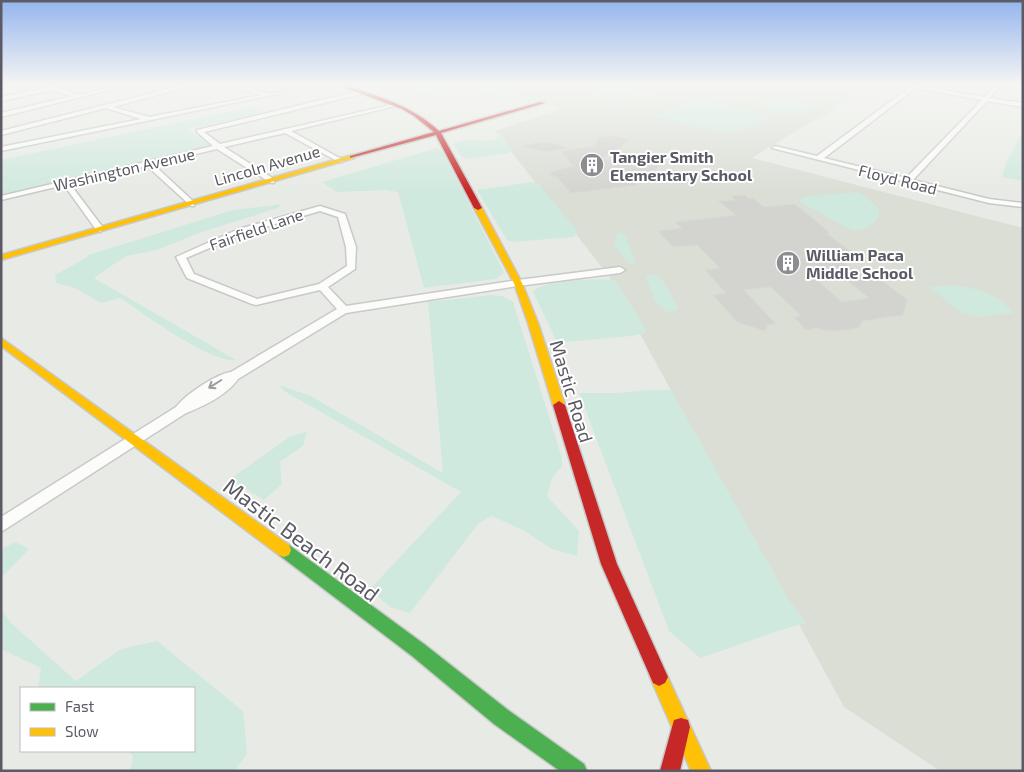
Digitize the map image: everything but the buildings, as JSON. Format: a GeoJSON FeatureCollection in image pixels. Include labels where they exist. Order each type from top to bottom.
{"type":"FeatureCollection","features":[{"type":"Feature","properties":{"kind":"street"},"geometry":{"type":"LineString","coordinates":[[1,133],[52,120]]}},
{"type":"Feature","properties":{"kind":"street"},"geometry":{"type":"LineString","coordinates":[[1,149],[146,120]]}},
{"type":"Feature","properties":{"kind":"street"},"geometry":{"type":"LineString","coordinates":[[241,120],[198,130],[218,146],[271,181]]}},
{"type":"Feature","properties":{"kind":"street","name":"Washington Avenue"},"geometry":{"type":"LineString","coordinates":[[1,198],[329,120]]}},
{"type":"Feature","properties":{"kind":"street","name":"Mastic Road"},"geometry":{"type":"LineString","coordinates":[[426,120],[438,133],[518,283],[542,351],[609,564],[702,771]]}},
{"type":"Feature","properties":{"kind":"street","name":"Lincoln Avenue"},"geometry":{"type":"LineString","coordinates":[[1,258],[483,120]]}},
{"type":"Feature","properties":{"kind":"street"},"geometry":{"type":"LineString","coordinates":[[818,159],[870,120]]}},
{"type":"Feature","properties":{"kind":"street"},"geometry":{"type":"LineString","coordinates":[[908,181],[966,120]]}},
{"type":"Feature","properties":{"kind":"street"},"geometry":{"type":"LineString","coordinates":[[286,130],[341,161]]}},
{"type":"Feature","properties":{"kind":"street","name":"Floyd Road"},"geometry":{"type":"LineString","coordinates":[[775,148],[989,200],[1023,205]]}},
{"type":"Feature","properties":{"kind":"street"},"geometry":{"type":"LineString","coordinates":[[148,163],[191,204]]}},
{"type":"Feature","properties":{"kind":"street"},"geometry":{"type":"LineString","coordinates":[[66,183],[100,229]]}},
{"type":"Feature","properties":{"kind":"street","name":"Fairfield Lane"},"geometry":{"type":"LineString","coordinates":[[320,208],[342,216],[351,247],[352,267],[322,286],[256,302],[190,276],[181,256],[242,231],[320,208]]}},
{"type":"Feature","properties":{"kind":"street"},"geometry":{"type":"LineString","coordinates":[[1,525],[181,410],[191,407],[232,381],[234,376],[344,310],[518,283],[620,270]]}},
{"type":"Feature","properties":{"kind":"street"},"geometry":{"type":"LineString","coordinates":[[322,286],[344,310]]}},
{"type":"Feature","properties":{"kind":"street","name":"Mastic Beach Road"},"geometry":{"type":"LineString","coordinates":[[1,341],[418,650],[501,717],[577,771]]}},
{"type":"Feature","properties":{"kind":"street"},"geometry":{"type":"LineString","coordinates":[[670,771],[682,727]]}},
{"type":"Feature","properties":{"kind":"shaded area"},"geometry":{"type":"Polygon","coordinates":[[[529,120],[814,120],[752,158],[1023,228],[1023,771],[940,771],[844,707],[608,275],[495,131],[529,120]]]}},
{"type":"Feature","properties":{"kind":"green space"},"geometry":{"type":"Polygon","coordinates":[[[190,120],[229,120],[187,129],[211,146],[1,196],[1,160],[190,120]]]}},
{"type":"Feature","properties":{"kind":"green space"},"geometry":{"type":"Polygon","coordinates":[[[668,120],[762,120],[758,124],[746,129],[731,131],[681,124],[668,120]]]}},
{"type":"Feature","properties":{"kind":"green space"},"geometry":{"type":"Polygon","coordinates":[[[499,131],[512,151],[468,159],[462,157],[453,144],[466,140],[496,140],[499,131]]]}},
{"type":"Feature","properties":{"kind":"green space"},"geometry":{"type":"Polygon","coordinates":[[[1023,131],[1023,181],[1002,177],[1006,163],[1023,131]]]}},
{"type":"Feature","properties":{"kind":"green space"},"geometry":{"type":"Polygon","coordinates":[[[437,148],[442,151],[503,270],[503,274],[496,279],[424,288],[398,192],[386,190],[337,192],[322,182],[437,148]]]}},
{"type":"Feature","properties":{"kind":"green space"},"geometry":{"type":"Polygon","coordinates":[[[532,182],[538,183],[578,232],[574,237],[512,242],[507,240],[477,190],[532,182]]]}},
{"type":"Feature","properties":{"kind":"green space"},"geometry":{"type":"Polygon","coordinates":[[[859,192],[878,207],[879,217],[869,227],[853,231],[800,202],[802,197],[859,192]]]}},
{"type":"Feature","properties":{"kind":"green space"},"geometry":{"type":"Polygon","coordinates":[[[282,204],[278,208],[199,233],[157,250],[126,256],[94,278],[236,360],[224,359],[194,346],[120,298],[101,303],[75,288],[56,283],[55,275],[86,258],[88,255],[233,210],[282,204]]]}},
{"type":"Feature","properties":{"kind":"green space"},"geometry":{"type":"Polygon","coordinates":[[[618,232],[625,235],[636,263],[630,264],[614,246],[618,232]]]}},
{"type":"Feature","properties":{"kind":"green space"},"geometry":{"type":"Polygon","coordinates":[[[652,274],[663,281],[679,309],[672,312],[666,311],[657,303],[646,277],[652,274]]]}},
{"type":"Feature","properties":{"kind":"green space"},"geometry":{"type":"Polygon","coordinates":[[[598,279],[613,280],[617,283],[645,328],[645,333],[564,342],[556,340],[533,292],[538,288],[553,283],[598,279]]]}},
{"type":"Feature","properties":{"kind":"green space"},"geometry":{"type":"Polygon","coordinates":[[[953,285],[979,290],[994,296],[1013,313],[978,317],[961,313],[930,287],[953,285]]]}},
{"type":"Feature","properties":{"kind":"green space"},"geometry":{"type":"Polygon","coordinates":[[[491,295],[502,296],[513,302],[562,458],[562,466],[552,478],[547,496],[579,531],[577,556],[552,549],[523,530],[491,516],[478,524],[410,613],[390,607],[370,589],[461,492],[284,391],[279,385],[311,396],[443,473],[428,302],[491,295]]]}},
{"type":"Feature","properties":{"kind":"green space"},"geometry":{"type":"Polygon","coordinates":[[[671,390],[789,600],[806,623],[700,658],[669,631],[579,393],[618,393],[671,390]]]}},
{"type":"Feature","properties":{"kind":"green space"},"geometry":{"type":"Polygon","coordinates":[[[307,432],[303,446],[280,462],[282,484],[264,500],[230,479],[291,436],[307,432]]]}},
{"type":"Feature","properties":{"kind":"green space"},"geometry":{"type":"Polygon","coordinates":[[[16,542],[29,549],[1,578],[1,549],[16,542]]]}},
{"type":"Feature","properties":{"kind":"green space"},"geometry":{"type":"Polygon","coordinates":[[[1,609],[11,623],[76,681],[121,649],[157,641],[243,711],[247,753],[235,771],[130,771],[133,756],[129,752],[195,752],[195,687],[38,687],[41,668],[3,650],[1,651],[1,609]]]}},
{"type":"Feature","properties":{"kind":"traffic: fast"},"geometry":{"type":"LineString","coordinates":[[284,550],[418,650],[501,717],[577,771]]}},
{"type":"Feature","properties":{"kind":"traffic: slow"},"geometry":{"type":"LineString","coordinates":[[1,258],[352,157]]}},
{"type":"Feature","properties":{"kind":"traffic: slow"},"geometry":{"type":"LineString","coordinates":[[478,208],[518,283],[559,405]]}},
{"type":"Feature","properties":{"kind":"traffic: slow"},"geometry":{"type":"LineString","coordinates":[[1,341],[284,550]]}},
{"type":"Feature","properties":{"kind":"traffic: slow"},"geometry":{"type":"LineString","coordinates":[[659,677],[701,771]]}},
{"type":"Feature","properties":{"kind":"traffic: jam"},"geometry":{"type":"LineString","coordinates":[[424,120],[438,133],[478,208]]}},
{"type":"Feature","properties":{"kind":"traffic: jam"},"geometry":{"type":"LineString","coordinates":[[352,157],[482,120]]}},
{"type":"Feature","properties":{"kind":"traffic: jam"},"geometry":{"type":"LineString","coordinates":[[559,405],[609,564],[659,677]]}},
{"type":"Feature","properties":{"kind":"traffic: jam"},"geometry":{"type":"LineString","coordinates":[[670,771],[681,727]]}},
{"type":"Feature","properties":{"kind":"place","name":"Tangier Smith Elementary School"},"geometry":{"type":"Point","coordinates":[592,165]}},
{"type":"Feature","properties":{"kind":"place","name":"William Paca Middle School"},"geometry":{"type":"Point","coordinates":[788,263]}}]}
